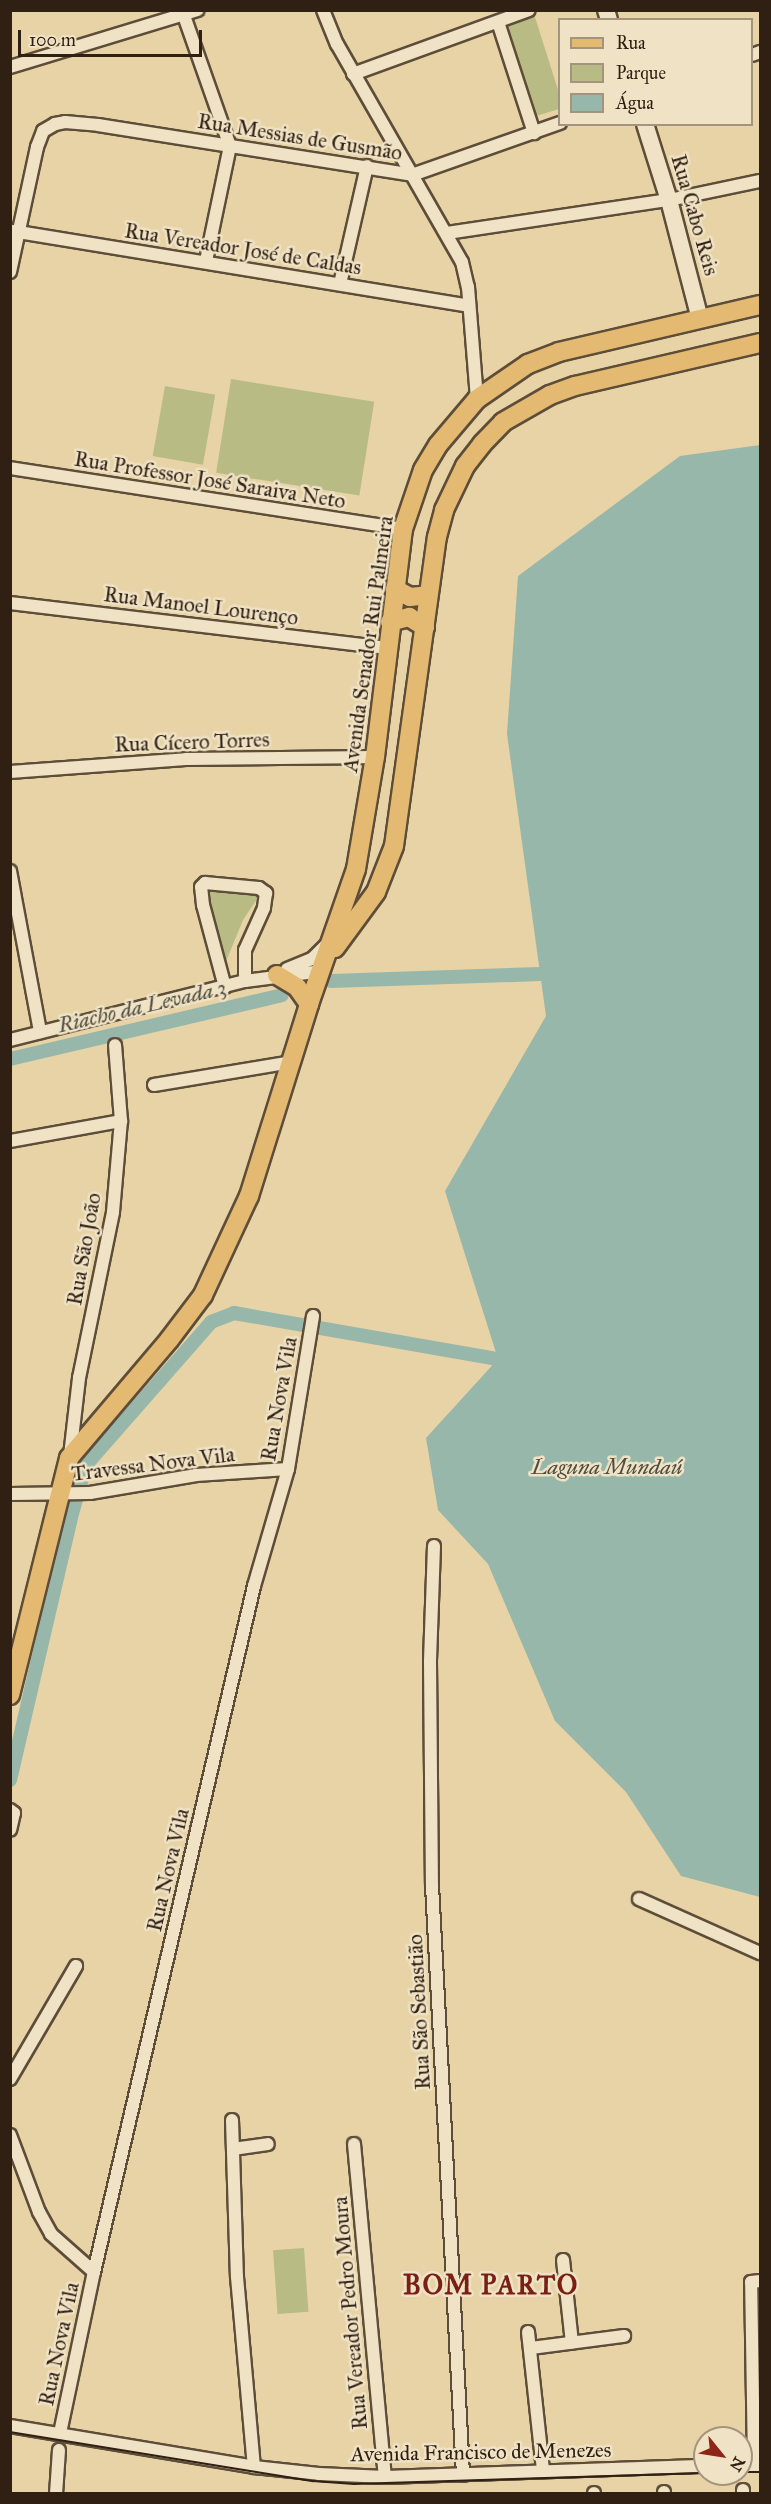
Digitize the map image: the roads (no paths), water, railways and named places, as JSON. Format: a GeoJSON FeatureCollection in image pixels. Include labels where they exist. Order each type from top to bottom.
{"type":"FeatureCollection","features":[{"type":"Feature","properties":{"kind":"main road","name":"Rua Cabo Reis"},"geometry":{"type":"LineString","coordinates":[[646,126],[669,200],[700,319]]}},
{"type":"Feature","properties":{"kind":"main road","name":"Avenida Senador Rui Palmeira"},"geometry":{"type":"LineString","coordinates":[[10,1695],[62,1495],[69,1458],[169,1340],[203,1295],[249,1196],[309,1004],[356,869],[375,757],[403,529],[423,470],[450,430],[477,399],[528,364],[559,352],[760,305]]}},
{"type":"Feature","properties":{"kind":"main road","name":"Avenida Senador Rui Palmeira"},"geometry":{"type":"LineString","coordinates":[[324,965],[376,892],[392,854],[437,537],[454,485],[482,444],[503,422],[528,406],[575,386],[760,343]]}},
{"type":"Feature","properties":{"kind":"main road"},"geometry":{"type":"LineString","coordinates":[[394,589],[410,597],[429,595]]}},
{"type":"Feature","properties":{"kind":"main road"},"geometry":{"type":"LineString","coordinates":[[390,622],[409,617],[425,627]]}},
{"type":"Feature","properties":{"kind":"main road"},"geometry":{"type":"LineString","coordinates":[[272,976],[297,987],[309,1004]]}},
{"type":"Feature","properties":{"kind":"street"},"geometry":{"type":"LineString","coordinates":[[10,67],[198,10]]}},
{"type":"Feature","properties":{"kind":"street"},"geometry":{"type":"LineString","coordinates":[[323,10],[353,74],[447,233],[466,273],[477,399]]}},
{"type":"Feature","properties":{"kind":"street"},"geometry":{"type":"LineString","coordinates":[[353,74],[529,10]]}},
{"type":"Feature","properties":{"kind":"street"},"geometry":{"type":"LineString","coordinates":[[183,13],[230,146],[206,261]]}},
{"type":"Feature","properties":{"kind":"street"},"geometry":{"type":"LineString","coordinates":[[498,22],[534,133]]}},
{"type":"Feature","properties":{"kind":"street","name":"Rua Messias de Gusmão"},"geometry":{"type":"LineString","coordinates":[[14,232],[36,147],[43,131],[65,122],[367,166],[412,175],[558,124]]}},
{"type":"Feature","properties":{"kind":"street"},"geometry":{"type":"LineString","coordinates":[[340,284],[367,166]]}},
{"type":"Feature","properties":{"kind":"street"},"geometry":{"type":"LineString","coordinates":[[447,233],[669,200],[758,183]]}},
{"type":"Feature","properties":{"kind":"street"},"geometry":{"type":"LineString","coordinates":[[10,272],[14,232]]}},
{"type":"Feature","properties":{"kind":"street","name":"Rua Vereador José de Caldas"},"geometry":{"type":"LineString","coordinates":[[14,232],[206,261],[469,306]]}},
{"type":"Feature","properties":{"kind":"street","name":"Rua Professor José Saraiva Neto"},"geometry":{"type":"LineString","coordinates":[[10,468],[403,529]]}},
{"type":"Feature","properties":{"kind":"street","name":"Rua Manoel Lourenço"},"geometry":{"type":"LineString","coordinates":[[10,603],[387,648]]}},
{"type":"Feature","properties":{"kind":"street","name":"Rua Cícero Torres"},"geometry":{"type":"LineString","coordinates":[[10,772],[186,759],[375,757]]}},
{"type":"Feature","properties":{"kind":"street"},"geometry":{"type":"LineString","coordinates":[[11,876],[40,1032]]}},
{"type":"Feature","properties":{"kind":"street"},"geometry":{"type":"LineString","coordinates":[[225,987],[203,905],[201,887],[205,883],[259,888],[266,893],[264,908],[245,950],[245,981]]}},
{"type":"Feature","properties":{"kind":"street"},"geometry":{"type":"LineString","coordinates":[[272,976],[312,959],[333,938]]}},
{"type":"Feature","properties":{"kind":"street"},"geometry":{"type":"LineString","coordinates":[[10,1040],[245,981],[324,965]]}},
{"type":"Feature","properties":{"kind":"street","name":"Rua São João"},"geometry":{"type":"LineString","coordinates":[[69,1458],[79,1378],[112,1212],[120,1121],[115,1045]]}},
{"type":"Feature","properties":{"kind":"street"},"geometry":{"type":"LineString","coordinates":[[154,1084],[291,1062]]}},
{"type":"Feature","properties":{"kind":"street"},"geometry":{"type":"LineString","coordinates":[[10,1141],[120,1121]]}},
{"type":"Feature","properties":{"kind":"street","name":"Rua Nova Vila"},"geometry":{"type":"LineString","coordinates":[[60,2433],[94,2272],[254,1586],[288,1468],[312,1322]]}},
{"type":"Feature","properties":{"kind":"street","name":"Travessa Nova Vila"},"geometry":{"type":"LineString","coordinates":[[10,1494],[83,1494],[196,1475],[288,1468]]}},
{"type":"Feature","properties":{"kind":"street","name":"Rua São Sebastião"},"geometry":{"type":"LineString","coordinates":[[434,1546],[430,1662],[432,1885],[463,2475]]}},
{"type":"Feature","properties":{"kind":"street"},"geometry":{"type":"LineString","coordinates":[[10,1830],[12,1810]]}},
{"type":"Feature","properties":{"kind":"street"},"geometry":{"type":"LineString","coordinates":[[639,1899],[760,1953]]}},
{"type":"Feature","properties":{"kind":"street"},"geometry":{"type":"LineString","coordinates":[[10,2079],[76,1966]]}},
{"type":"Feature","properties":{"kind":"street"},"geometry":{"type":"LineString","coordinates":[[232,2120],[237,2277],[254,2467]]}},
{"type":"Feature","properties":{"kind":"street"},"geometry":{"type":"LineString","coordinates":[[10,2135],[39,2212],[51,2234],[94,2272]]}},
{"type":"Feature","properties":{"kind":"street"},"geometry":{"type":"LineString","coordinates":[[233,2149],[268,2144]]}},
{"type":"Feature","properties":{"kind":"street","name":"Rua Vereador Pedro Moura"},"geometry":{"type":"LineString","coordinates":[[354,2144],[385,2477]]}},
{"type":"Feature","properties":{"kind":"street"},"geometry":{"type":"LineString","coordinates":[[563,2260],[572,2343]]}},
{"type":"Feature","properties":{"kind":"street"},"geometry":{"type":"LineString","coordinates":[[756,2282],[758,2465]]}},
{"type":"Feature","properties":{"kind":"street"},"geometry":{"type":"LineString","coordinates":[[528,2332],[543,2470]]}},
{"type":"Feature","properties":{"kind":"street"},"geometry":{"type":"LineString","coordinates":[[531,2348],[624,2336]]}},
{"type":"Feature","properties":{"kind":"street","name":"Avenida Francisco de Menezes"},"geometry":{"type":"LineString","coordinates":[[10,2426],[254,2467],[385,2477],[693,2466]]}},
{"type":"Feature","properties":{"kind":"street"},"geometry":{"type":"LineString","coordinates":[[56,2493],[59,2450]]}},
{"type":"Feature","properties":{"kind":"water","name":"Laguna Mundaú"},"geometry":{"type":"Polygon","coordinates":[[[760,445],[760,1897],[681,1876],[626,1792],[555,1721],[488,1564],[438,1510],[426,1438],[498,1359],[445,1191],[546,1016],[507,734],[518,576],[680,456],[760,445]]]}},
{"type":"Feature","properties":{"kind":"waterway","name":"Riacho da Levada 3"},"geometry":{"type":"LineString","coordinates":[[331,981],[540,974]]}},
{"type":"Feature","properties":{"kind":"waterway","name":"Riacho da Levada 3"},"geometry":{"type":"LineString","coordinates":[[10,1059],[282,995]]}},
{"type":"Feature","properties":{"kind":"waterway"},"geometry":{"type":"LineString","coordinates":[[10,1780],[71,1517],[86,1465],[211,1322],[234,1313],[498,1359]]}},
{"type":"Feature","properties":{"kind":"tram line"},"geometry":{"type":"LineString","coordinates":[[10,2432],[313,2481],[354,2484],[693,2473]]}},
{"type":"Feature","properties":{"kind":"tram line"},"geometry":{"type":"LineString","coordinates":[[753,2472],[760,2472]]}},
{"type":"Feature","properties":{"kind":"district","name":"BOM PARTO"},"geometry":{"type":"Point","coordinates":[491,2285]}}]}
